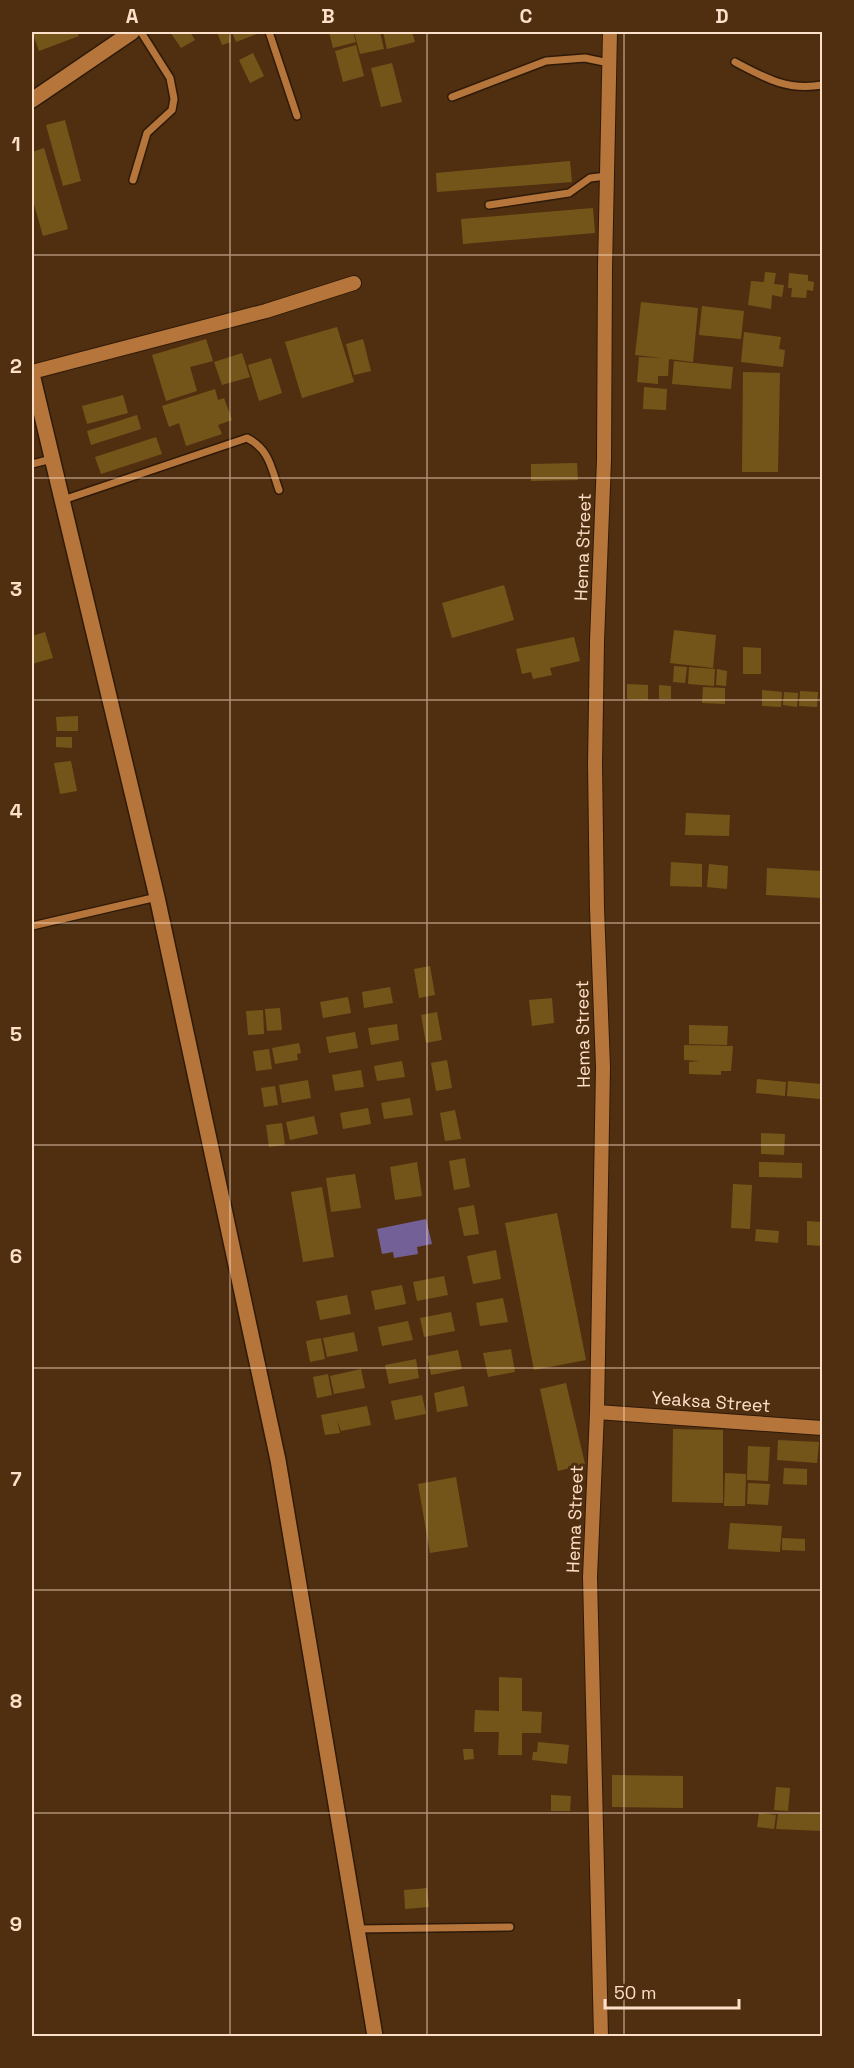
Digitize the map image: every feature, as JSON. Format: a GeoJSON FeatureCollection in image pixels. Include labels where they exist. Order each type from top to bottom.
{"type":"FeatureCollection","features":[{"type":"Feature","properties":{"kind":"street"},"geometry":{"type":"LineString","coordinates":[[32,100],[132,32]]}},
{"type":"Feature","properties":{"kind":"street","name":"Hema Street"},"geometry":{"type":"LineString","coordinates":[[601,2037],[590,1577],[597,1412],[603,1067],[597,908],[595,764],[604,460],[610,32]]}},
{"type":"Feature","properties":{"kind":"street"},"geometry":{"type":"LineString","coordinates":[[354,283],[266,311],[32,373],[157,897],[278,1460],[375,2037]]}},
{"type":"Feature","properties":{"kind":"street","name":"Yeaksa Street"},"geometry":{"type":"LineString","coordinates":[[597,1412],[822,1428]]}},
{"type":"Feature","properties":{"kind":"lane"},"geometry":{"type":"LineString","coordinates":[[133,180],[147,133],[172,110],[174,99],[170,78],[141,32]]}},
{"type":"Feature","properties":{"kind":"lane"},"geometry":{"type":"LineString","coordinates":[[269,32],[297,116]]}},
{"type":"Feature","properties":{"kind":"lane"},"geometry":{"type":"LineString","coordinates":[[452,98],[546,61],[585,58],[609,63]]}},
{"type":"Feature","properties":{"kind":"lane"},"geometry":{"type":"LineString","coordinates":[[735,62],[773,82],[801,88],[822,85]]}},
{"type":"Feature","properties":{"kind":"lane"},"geometry":{"type":"LineString","coordinates":[[489,205],[560,195],[575,189],[590,178],[607,176]]}},
{"type":"Feature","properties":{"kind":"lane"},"geometry":{"type":"LineString","coordinates":[[62,500],[247,438],[258,443],[267,455],[279,490]]}},
{"type":"Feature","properties":{"kind":"lane"},"geometry":{"type":"LineString","coordinates":[[32,464],[52,459]]}},
{"type":"Feature","properties":{"kind":"lane"},"geometry":{"type":"LineString","coordinates":[[32,926],[157,897]]}},
{"type":"Feature","properties":{"kind":"lane"},"geometry":{"type":"LineString","coordinates":[[357,1929],[510,1927]]}},
{"type":"Feature","properties":{"kind":"shaded area"},"geometry":{"type":"Polygon","coordinates":[[[426,1219],[432,1244],[417,1247],[418,1254],[394,1258],[393,1252],[382,1254],[377,1229],[426,1219]]]}},
{"type":"Feature","properties":{"kind":"building"},"geometry":{"type":"Polygon","coordinates":[[[32,32],[77,32],[79,36],[39,51],[32,32]]]}},
{"type":"Feature","properties":{"kind":"building"},"geometry":{"type":"Polygon","coordinates":[[[170,32],[190,32],[195,40],[181,48],[170,32]]]}},
{"type":"Feature","properties":{"kind":"building"},"geometry":{"type":"Polygon","coordinates":[[[217,32],[228,32],[231,42],[222,45],[217,32]]]}},
{"type":"Feature","properties":{"kind":"building"},"geometry":{"type":"Polygon","coordinates":[[[232,32],[262,32],[236,42],[232,32]]]}},
{"type":"Feature","properties":{"kind":"building"},"geometry":{"type":"Polygon","coordinates":[[[329,32],[353,32],[356,42],[333,48],[329,32]]]}},
{"type":"Feature","properties":{"kind":"building"},"geometry":{"type":"Polygon","coordinates":[[[354,32],[380,32],[384,49],[360,54],[354,32]]]}},
{"type":"Feature","properties":{"kind":"building"},"geometry":{"type":"Polygon","coordinates":[[[383,32],[412,32],[415,42],[387,49],[383,32]]]}},
{"type":"Feature","properties":{"kind":"building"},"geometry":{"type":"Polygon","coordinates":[[[356,45],[364,76],[343,82],[335,51],[356,45]]]}},
{"type":"Feature","properties":{"kind":"building"},"geometry":{"type":"Polygon","coordinates":[[[253,53],[264,76],[250,83],[239,60],[253,53]]]}},
{"type":"Feature","properties":{"kind":"building"},"geometry":{"type":"Polygon","coordinates":[[[392,63],[402,102],[381,107],[371,68],[392,63]]]}},
{"type":"Feature","properties":{"kind":"building"},"geometry":{"type":"Polygon","coordinates":[[[65,120],[81,181],[63,186],[46,125],[65,120]]]}},
{"type":"Feature","properties":{"kind":"building"},"geometry":{"type":"Polygon","coordinates":[[[44,148],[68,229],[43,236],[32,197],[32,152],[44,148]]]}},
{"type":"Feature","properties":{"kind":"building"},"geometry":{"type":"Polygon","coordinates":[[[570,161],[572,182],[437,192],[436,173],[570,161]]]}},
{"type":"Feature","properties":{"kind":"building"},"geometry":{"type":"Polygon","coordinates":[[[593,208],[595,233],[463,244],[461,219],[593,208]]]}},
{"type":"Feature","properties":{"kind":"building"},"geometry":{"type":"Polygon","coordinates":[[[765,272],[776,273],[774,284],[784,285],[782,297],[772,295],[771,309],[748,305],[751,281],[764,282],[765,272]]]}},
{"type":"Feature","properties":{"kind":"building"},"geometry":{"type":"Polygon","coordinates":[[[789,273],[808,275],[808,281],[814,282],[813,291],[807,290],[806,298],[791,297],[792,288],[788,288],[789,273]]]}},
{"type":"Feature","properties":{"kind":"building"},"geometry":{"type":"Polygon","coordinates":[[[641,302],[698,308],[693,362],[669,359],[668,376],[658,376],[658,384],[637,382],[639,357],[662,358],[635,355],[641,302]]]}},
{"type":"Feature","properties":{"kind":"building"},"geometry":{"type":"Polygon","coordinates":[[[702,306],[744,311],[741,339],[699,335],[702,306]]]}},
{"type":"Feature","properties":{"kind":"building"},"geometry":{"type":"Polygon","coordinates":[[[337,327],[354,382],[302,398],[285,342],[337,327]]]}},
{"type":"Feature","properties":{"kind":"building"},"geometry":{"type":"Polygon","coordinates":[[[744,332],[781,337],[779,349],[785,350],[783,367],[741,362],[744,332]]]}},
{"type":"Feature","properties":{"kind":"building"},"geometry":{"type":"Polygon","coordinates":[[[206,339],[213,361],[190,367],[197,391],[166,401],[152,355],[206,339]]]}},
{"type":"Feature","properties":{"kind":"building"},"geometry":{"type":"Polygon","coordinates":[[[363,339],[371,371],[354,375],[346,344],[363,339]]]}},
{"type":"Feature","properties":{"kind":"building"},"geometry":{"type":"Polygon","coordinates":[[[242,353],[250,377],[222,385],[214,362],[242,353]]]}},
{"type":"Feature","properties":{"kind":"building"},"geometry":{"type":"Polygon","coordinates":[[[271,358],[282,393],[259,401],[248,365],[271,358]]]}},
{"type":"Feature","properties":{"kind":"building"},"geometry":{"type":"Polygon","coordinates":[[[674,361],[733,367],[731,389],[672,384],[674,361]]]}},
{"type":"Feature","properties":{"kind":"building"},"geometry":{"type":"Polygon","coordinates":[[[743,372],[780,373],[778,472],[742,472],[743,372]]]}},
{"type":"Feature","properties":{"kind":"building"},"geometry":{"type":"Polygon","coordinates":[[[644,387],[667,389],[666,410],[643,409],[644,387]]]}},
{"type":"Feature","properties":{"kind":"building"},"geometry":{"type":"Polygon","coordinates":[[[215,389],[218,400],[224,398],[232,420],[218,425],[222,434],[186,446],[179,423],[169,427],[162,406],[215,389]]]}},
{"type":"Feature","properties":{"kind":"building"},"geometry":{"type":"Polygon","coordinates":[[[123,395],[128,413],[87,424],[82,406],[123,395]]]}},
{"type":"Feature","properties":{"kind":"building"},"geometry":{"type":"Polygon","coordinates":[[[137,415],[141,429],[91,445],[87,431],[137,415]]]}},
{"type":"Feature","properties":{"kind":"building"},"geometry":{"type":"Polygon","coordinates":[[[156,437],[162,454],[101,474],[95,457],[156,437]]]}},
{"type":"Feature","properties":{"kind":"building"},"geometry":{"type":"Polygon","coordinates":[[[577,463],[578,480],[531,481],[531,464],[577,463]]]}},
{"type":"Feature","properties":{"kind":"building"},"geometry":{"type":"Polygon","coordinates":[[[504,585],[514,620],[452,638],[442,603],[504,585]]]}},
{"type":"Feature","properties":{"kind":"building"},"geometry":{"type":"Polygon","coordinates":[[[674,630],[716,635],[713,668],[670,663],[674,630]]]}},
{"type":"Feature","properties":{"kind":"building"},"geometry":{"type":"Polygon","coordinates":[[[45,632],[53,658],[32,664],[32,636],[45,632]]]}},
{"type":"Feature","properties":{"kind":"building"},"geometry":{"type":"Polygon","coordinates":[[[574,637],[580,661],[550,668],[552,675],[533,679],[531,672],[522,674],[516,649],[574,637]]]}},
{"type":"Feature","properties":{"kind":"building"},"geometry":{"type":"Polygon","coordinates":[[[743,647],[761,648],[761,674],[743,674],[743,647]]]}},
{"type":"Feature","properties":{"kind":"building"},"geometry":{"type":"Polygon","coordinates":[[[674,666],[687,667],[685,683],[673,682],[674,666]]]}},
{"type":"Feature","properties":{"kind":"building"},"geometry":{"type":"Polygon","coordinates":[[[689,667],[715,669],[714,686],[688,684],[689,667]]]}},
{"type":"Feature","properties":{"kind":"building"},"geometry":{"type":"Polygon","coordinates":[[[717,669],[727,671],[726,686],[716,685],[717,669]]]}},
{"type":"Feature","properties":{"kind":"building"},"geometry":{"type":"Polygon","coordinates":[[[627,684],[648,685],[648,700],[627,699],[627,684]]]}},
{"type":"Feature","properties":{"kind":"building"},"geometry":{"type":"Polygon","coordinates":[[[659,685],[671,686],[671,699],[659,699],[659,685]]]}},
{"type":"Feature","properties":{"kind":"building"},"geometry":{"type":"Polygon","coordinates":[[[703,687],[725,688],[725,704],[702,703],[703,687]]]}},
{"type":"Feature","properties":{"kind":"building"},"geometry":{"type":"Polygon","coordinates":[[[762,690],[782,692],[781,707],[762,706],[762,690]]]}},
{"type":"Feature","properties":{"kind":"building"},"geometry":{"type":"Polygon","coordinates":[[[800,691],[818,692],[817,707],[799,706],[800,691]]]}},
{"type":"Feature","properties":{"kind":"building"},"geometry":{"type":"Polygon","coordinates":[[[784,692],[798,693],[797,707],[783,705],[784,692]]]}},
{"type":"Feature","properties":{"kind":"building"},"geometry":{"type":"Polygon","coordinates":[[[78,716],[78,731],[57,731],[56,717],[78,716]]]}},
{"type":"Feature","properties":{"kind":"building"},"geometry":{"type":"Polygon","coordinates":[[[56,737],[72,737],[72,748],[56,747],[56,737]]]}},
{"type":"Feature","properties":{"kind":"building"},"geometry":{"type":"Polygon","coordinates":[[[71,761],[77,791],[60,794],[54,763],[71,761]]]}},
{"type":"Feature","properties":{"kind":"building"},"geometry":{"type":"Polygon","coordinates":[[[686,813],[730,815],[729,836],[685,835],[686,813]]]}},
{"type":"Feature","properties":{"kind":"building"},"geometry":{"type":"Polygon","coordinates":[[[671,862],[702,864],[702,887],[670,886],[671,862]]]}},
{"type":"Feature","properties":{"kind":"building"},"geometry":{"type":"Polygon","coordinates":[[[709,864],[728,866],[727,889],[707,887],[709,864]]]}},
{"type":"Feature","properties":{"kind":"building"},"geometry":{"type":"Polygon","coordinates":[[[767,868],[822,871],[822,898],[766,895],[767,868]]]}},
{"type":"Feature","properties":{"kind":"building"},"geometry":{"type":"Polygon","coordinates":[[[430,966],[435,995],[419,998],[414,969],[430,966]]]}},
{"type":"Feature","properties":{"kind":"building"},"geometry":{"type":"Polygon","coordinates":[[[390,987],[393,1003],[364,1008],[362,992],[390,987]]]}},
{"type":"Feature","properties":{"kind":"building"},"geometry":{"type":"Polygon","coordinates":[[[348,997],[351,1013],[323,1018],[320,1002],[348,997]]]}},
{"type":"Feature","properties":{"kind":"building"},"geometry":{"type":"Polygon","coordinates":[[[552,998],[554,1023],[532,1026],[529,1000],[552,998]]]}},
{"type":"Feature","properties":{"kind":"building"},"geometry":{"type":"Polygon","coordinates":[[[280,1008],[282,1030],[267,1031],[265,1009],[280,1008]]]}},
{"type":"Feature","properties":{"kind":"building"},"geometry":{"type":"Polygon","coordinates":[[[263,1010],[264,1034],[248,1035],[246,1011],[263,1010]]]}},
{"type":"Feature","properties":{"kind":"building"},"geometry":{"type":"Polygon","coordinates":[[[437,1012],[442,1040],[426,1043],[421,1015],[437,1012]]]}},
{"type":"Feature","properties":{"kind":"building"},"geometry":{"type":"Polygon","coordinates":[[[397,1024],[399,1040],[371,1045],[368,1028],[397,1024]]]}},
{"type":"Feature","properties":{"kind":"building"},"geometry":{"type":"Polygon","coordinates":[[[689,1025],[728,1026],[727,1045],[689,1044],[689,1025]]]}},
{"type":"Feature","properties":{"kind":"building"},"geometry":{"type":"Polygon","coordinates":[[[355,1032],[358,1048],[329,1053],[326,1037],[355,1032]]]}},
{"type":"Feature","properties":{"kind":"building"},"geometry":{"type":"Polygon","coordinates":[[[299,1043],[301,1053],[297,1054],[298,1060],[275,1064],[272,1048],[299,1043]]]}},
{"type":"Feature","properties":{"kind":"building"},"geometry":{"type":"Polygon","coordinates":[[[684,1045],[733,1046],[731,1071],[721,1071],[721,1075],[689,1074],[689,1062],[700,1061],[684,1060],[684,1045]]]}},
{"type":"Feature","properties":{"kind":"building"},"geometry":{"type":"Polygon","coordinates":[[[269,1049],[272,1069],[256,1071],[253,1051],[269,1049]]]}},
{"type":"Feature","properties":{"kind":"building"},"geometry":{"type":"Polygon","coordinates":[[[447,1060],[452,1088],[436,1091],[431,1063],[447,1060]]]}},
{"type":"Feature","properties":{"kind":"building"},"geometry":{"type":"Polygon","coordinates":[[[402,1061],[405,1077],[377,1081],[374,1066],[402,1061]]]}},
{"type":"Feature","properties":{"kind":"building"},"geometry":{"type":"Polygon","coordinates":[[[361,1070],[364,1087],[335,1091],[332,1075],[361,1070]]]}},
{"type":"Feature","properties":{"kind":"building"},"geometry":{"type":"Polygon","coordinates":[[[757,1079],[786,1082],[785,1096],[756,1093],[757,1079]]]}},
{"type":"Feature","properties":{"kind":"building"},"geometry":{"type":"Polygon","coordinates":[[[308,1080],[311,1098],[282,1103],[279,1085],[308,1080]]]}},
{"type":"Feature","properties":{"kind":"building"},"geometry":{"type":"Polygon","coordinates":[[[788,1081],[821,1084],[820,1099],[787,1096],[788,1081]]]}},
{"type":"Feature","properties":{"kind":"building"},"geometry":{"type":"Polygon","coordinates":[[[275,1086],[278,1105],[264,1107],[261,1088],[275,1086]]]}},
{"type":"Feature","properties":{"kind":"building"},"geometry":{"type":"Polygon","coordinates":[[[410,1098],[413,1115],[384,1119],[381,1103],[410,1098]]]}},
{"type":"Feature","properties":{"kind":"building"},"geometry":{"type":"Polygon","coordinates":[[[368,1108],[371,1124],[343,1129],[340,1113],[368,1108]]]}},
{"type":"Feature","properties":{"kind":"building"},"geometry":{"type":"Polygon","coordinates":[[[455,1110],[461,1139],[445,1141],[440,1113],[455,1110]]]}},
{"type":"Feature","properties":{"kind":"building"},"geometry":{"type":"Polygon","coordinates":[[[314,1116],[318,1134],[290,1140],[286,1122],[314,1116]]]}},
{"type":"Feature","properties":{"kind":"building"},"geometry":{"type":"Polygon","coordinates":[[[282,1123],[285,1145],[269,1147],[266,1125],[282,1123]]]}},
{"type":"Feature","properties":{"kind":"building"},"geometry":{"type":"Polygon","coordinates":[[[761,1133],[785,1134],[784,1155],[761,1154],[761,1133]]]}},
{"type":"Feature","properties":{"kind":"building"},"geometry":{"type":"Polygon","coordinates":[[[465,1158],[470,1187],[454,1190],[449,1161],[465,1158]]]}},
{"type":"Feature","properties":{"kind":"building"},"geometry":{"type":"Polygon","coordinates":[[[417,1162],[422,1196],[395,1200],[390,1167],[417,1162]]]}},
{"type":"Feature","properties":{"kind":"building"},"geometry":{"type":"Polygon","coordinates":[[[759,1162],[802,1163],[802,1178],[759,1177],[759,1162]]]}},
{"type":"Feature","properties":{"kind":"building"},"geometry":{"type":"Polygon","coordinates":[[[355,1174],[361,1208],[331,1212],[326,1178],[355,1174]]]}},
{"type":"Feature","properties":{"kind":"building"},"geometry":{"type":"Polygon","coordinates":[[[733,1184],[752,1185],[750,1229],[731,1228],[733,1184]]]}},
{"type":"Feature","properties":{"kind":"building"},"geometry":{"type":"Polygon","coordinates":[[[322,1187],[334,1257],[303,1262],[291,1192],[322,1187]]]}},
{"type":"Feature","properties":{"kind":"building"},"geometry":{"type":"Polygon","coordinates":[[[474,1205],[479,1234],[464,1236],[458,1208],[474,1205]]]}},
{"type":"Feature","properties":{"kind":"building"},"geometry":{"type":"Polygon","coordinates":[[[557,1213],[586,1360],[534,1370],[505,1223],[557,1213]]]}},
{"type":"Feature","properties":{"kind":"building"},"geometry":{"type":"Polygon","coordinates":[[[807,1221],[822,1222],[822,1246],[807,1245],[807,1221]]]}},
{"type":"Feature","properties":{"kind":"building"},"geometry":{"type":"Polygon","coordinates":[[[756,1229],[779,1231],[778,1243],[755,1241],[756,1229]]]}},
{"type":"Feature","properties":{"kind":"building"},"geometry":{"type":"Polygon","coordinates":[[[496,1250],[501,1279],[473,1284],[467,1256],[496,1250]]]}},
{"type":"Feature","properties":{"kind":"building"},"geometry":{"type":"Polygon","coordinates":[[[444,1276],[448,1295],[417,1301],[413,1282],[444,1276]]]}},
{"type":"Feature","properties":{"kind":"building"},"geometry":{"type":"Polygon","coordinates":[[[402,1285],[406,1304],[375,1310],[371,1291],[402,1285]]]}},
{"type":"Feature","properties":{"kind":"building"},"geometry":{"type":"Polygon","coordinates":[[[347,1295],[351,1314],[320,1320],[316,1301],[347,1295]]]}},
{"type":"Feature","properties":{"kind":"building"},"geometry":{"type":"Polygon","coordinates":[[[503,1298],[508,1322],[480,1326],[476,1303],[503,1298]]]}},
{"type":"Feature","properties":{"kind":"building"},"geometry":{"type":"Polygon","coordinates":[[[451,1312],[455,1331],[424,1337],[420,1318],[451,1312]]]}},
{"type":"Feature","properties":{"kind":"building"},"geometry":{"type":"Polygon","coordinates":[[[408,1321],[413,1340],[382,1346],[378,1327],[408,1321]]]}},
{"type":"Feature","properties":{"kind":"building"},"geometry":{"type":"Polygon","coordinates":[[[354,1332],[358,1351],[327,1357],[323,1338],[354,1332]]]}},
{"type":"Feature","properties":{"kind":"building"},"geometry":{"type":"Polygon","coordinates":[[[321,1338],[325,1359],[310,1362],[306,1341],[321,1338]]]}},
{"type":"Feature","properties":{"kind":"building"},"geometry":{"type":"Polygon","coordinates":[[[511,1349],[515,1372],[488,1377],[483,1353],[511,1349]]]}},
{"type":"Feature","properties":{"kind":"building"},"geometry":{"type":"Polygon","coordinates":[[[458,1350],[462,1369],[431,1375],[427,1356],[458,1350]]]}},
{"type":"Feature","properties":{"kind":"building"},"geometry":{"type":"Polygon","coordinates":[[[416,1359],[419,1378],[389,1384],[385,1365],[416,1359]]]}},
{"type":"Feature","properties":{"kind":"building"},"geometry":{"type":"Polygon","coordinates":[[[361,1369],[365,1388],[334,1394],[330,1376],[361,1369]]]}},
{"type":"Feature","properties":{"kind":"building"},"geometry":{"type":"Polygon","coordinates":[[[328,1374],[332,1395],[317,1398],[313,1377],[328,1374]]]}},
{"type":"Feature","properties":{"kind":"building"},"geometry":{"type":"Polygon","coordinates":[[[566,1383],[585,1464],[558,1471],[540,1389],[566,1383]]]}},
{"type":"Feature","properties":{"kind":"building"},"geometry":{"type":"Polygon","coordinates":[[[464,1386],[468,1406],[437,1412],[434,1393],[464,1386]]]}},
{"type":"Feature","properties":{"kind":"building"},"geometry":{"type":"Polygon","coordinates":[[[422,1395],[426,1414],[395,1420],[391,1401],[422,1395]]]}},
{"type":"Feature","properties":{"kind":"building"},"geometry":{"type":"Polygon","coordinates":[[[367,1406],[371,1425],[341,1431],[337,1420],[340,1433],[325,1435],[321,1415],[367,1406]]]}},
{"type":"Feature","properties":{"kind":"building"},"geometry":{"type":"Polygon","coordinates":[[[673,1429],[723,1430],[723,1503],[672,1502],[673,1429]]]}},
{"type":"Feature","properties":{"kind":"building"},"geometry":{"type":"Polygon","coordinates":[[[778,1440],[819,1442],[817,1463],[777,1460],[778,1440]]]}},
{"type":"Feature","properties":{"kind":"building"},"geometry":{"type":"Polygon","coordinates":[[[748,1446],[770,1447],[768,1481],[747,1480],[748,1446]]]}},
{"type":"Feature","properties":{"kind":"building"},"geometry":{"type":"Polygon","coordinates":[[[784,1468],[807,1469],[807,1485],[783,1484],[784,1468]]]}},
{"type":"Feature","properties":{"kind":"building"},"geometry":{"type":"Polygon","coordinates":[[[725,1473],[746,1474],[745,1506],[724,1506],[725,1473]]]}},
{"type":"Feature","properties":{"kind":"building"},"geometry":{"type":"Polygon","coordinates":[[[456,1477],[468,1547],[430,1553],[418,1484],[456,1477]]]}},
{"type":"Feature","properties":{"kind":"building"},"geometry":{"type":"Polygon","coordinates":[[[748,1483],[770,1484],[768,1505],[747,1504],[748,1483]]]}},
{"type":"Feature","properties":{"kind":"building"},"geometry":{"type":"Polygon","coordinates":[[[730,1523],[782,1526],[780,1552],[728,1549],[730,1523]]]}},
{"type":"Feature","properties":{"kind":"building"},"geometry":{"type":"Polygon","coordinates":[[[782,1538],[805,1539],[805,1551],[782,1550],[782,1538]]]}},
{"type":"Feature","properties":{"kind":"building"},"geometry":{"type":"Polygon","coordinates":[[[499,1677],[522,1678],[522,1711],[542,1712],[541,1733],[522,1733],[522,1755],[498,1755],[499,1732],[474,1732],[475,1710],[499,1711],[499,1677]]]}},
{"type":"Feature","properties":{"kind":"building"},"geometry":{"type":"Polygon","coordinates":[[[538,1742],[569,1745],[567,1764],[532,1760],[533,1752],[537,1752],[538,1742]]]}},
{"type":"Feature","properties":{"kind":"building"},"geometry":{"type":"Polygon","coordinates":[[[463,1749],[473,1749],[474,1759],[464,1760],[463,1749]]]}},
{"type":"Feature","properties":{"kind":"building"},"geometry":{"type":"Polygon","coordinates":[[[612,1775],[683,1776],[683,1808],[612,1807],[612,1775]]]}},
{"type":"Feature","properties":{"kind":"building"},"geometry":{"type":"Polygon","coordinates":[[[776,1787],[790,1788],[788,1811],[774,1810],[776,1787]]]}},
{"type":"Feature","properties":{"kind":"building"},"geometry":{"type":"Polygon","coordinates":[[[551,1795],[571,1796],[570,1811],[551,1811],[551,1795]]]}},
{"type":"Feature","properties":{"kind":"building"},"geometry":{"type":"Polygon","coordinates":[[[759,1813],[776,1815],[774,1829],[757,1827],[759,1813]]]}},
{"type":"Feature","properties":{"kind":"building"},"geometry":{"type":"Polygon","coordinates":[[[822,1813],[822,1831],[776,1829],[778,1814],[822,1813]]]}},
{"type":"Feature","properties":{"kind":"building"},"geometry":{"type":"Polygon","coordinates":[[[427,1888],[429,1907],[405,1909],[404,1890],[427,1888]]]}}]}
